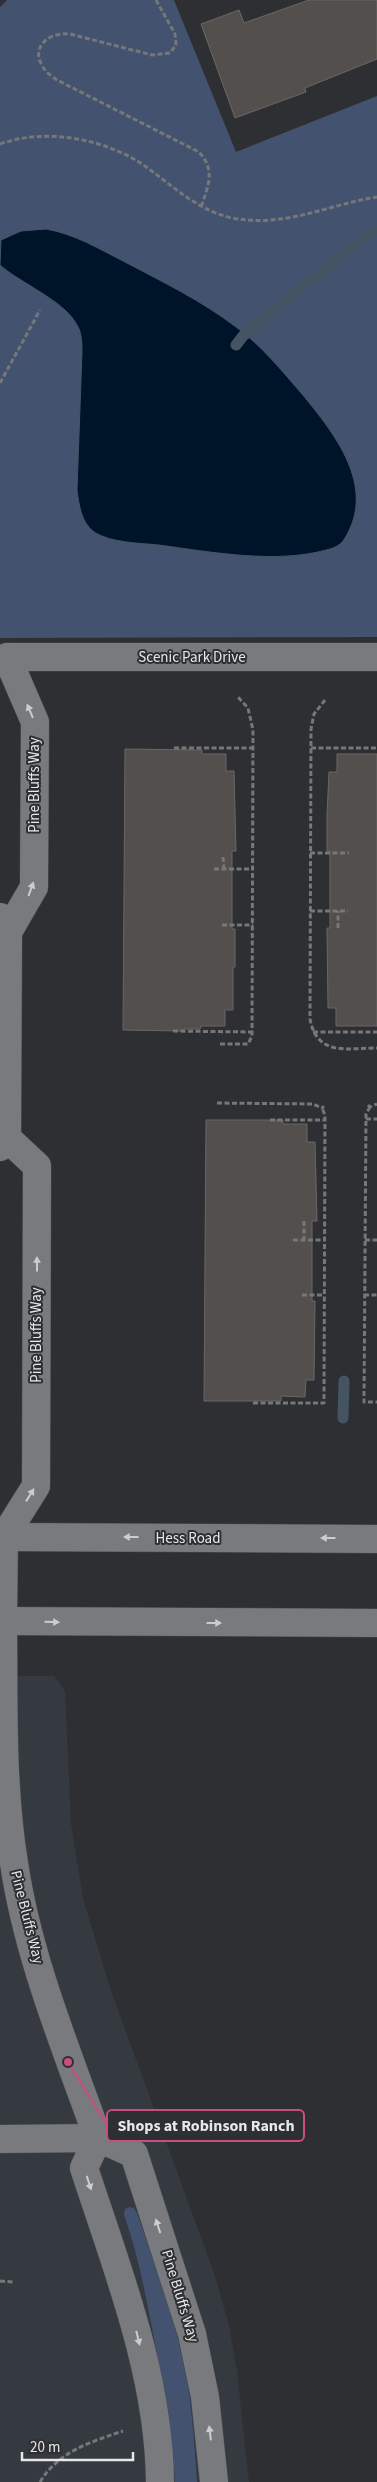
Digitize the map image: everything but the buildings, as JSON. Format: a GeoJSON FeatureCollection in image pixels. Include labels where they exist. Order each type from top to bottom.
{"type":"FeatureCollection","features":[{"type":"Feature","properties":{"kind":"street","name":"Scenic Park Drive"},"geometry":{"type":"LineString","coordinates":[[4,666],[377,657]]}},
{"type":"Feature","properties":{"kind":"street","name":"Pine Bluffs Way"},"geometry":{"type":"LineString","coordinates":[[4,666],[35,722],[34,887],[4,924],[3,1142],[37,1166],[36,1486],[1,1533],[5,1789],[17,1882],[29,1933],[45,1987],[98,2138],[134,2154],[192,2334],[205,2397],[214,2482]]}},
{"type":"Feature","properties":{"kind":"street","name":"Hess Road"},"geometry":{"type":"LineString","coordinates":[[1,1533],[377,1539]]}},
{"type":"Feature","properties":{"kind":"street"},"geometry":{"type":"LineString","coordinates":[[1,1621],[377,1623]]}},
{"type":"Feature","properties":{"kind":"street"},"geometry":{"type":"LineString","coordinates":[[0,2139],[98,2138],[84,2168],[140,2345],[153,2415],[160,2482]]}},
{"type":"Feature","properties":{"kind":"path"},"geometry":{"type":"LineString","coordinates":[[156,0],[175,34],[176,46],[170,54],[152,55],[70,34],[58,33],[43,42],[39,51],[40,62],[47,73],[57,80],[199,152],[206,161],[210,176],[209,187],[201,207]]}},
{"type":"Feature","properties":{"kind":"path"},"geometry":{"type":"LineString","coordinates":[[0,144],[40,136],[85,141],[114,149],[141,164],[201,207],[238,219],[275,220],[294,218],[377,197]]}},
{"type":"Feature","properties":{"kind":"path"},"geometry":{"type":"LineString","coordinates":[[0,383],[40,310]]}},
{"type":"Feature","properties":{"kind":"path"},"geometry":{"type":"LineString","coordinates":[[220,1044],[248,1044],[251,1040],[254,1008],[252,869],[254,730],[251,713],[237,696]]}},
{"type":"Feature","properties":{"kind":"path"},"geometry":{"type":"LineString","coordinates":[[325,700],[312,719],[310,1007],[313,1032],[324,1045],[332,1048],[377,1048]]}},
{"type":"Feature","properties":{"kind":"path"},"geometry":{"type":"LineString","coordinates":[[174,748],[253,748]]}},
{"type":"Feature","properties":{"kind":"path"},"geometry":{"type":"LineString","coordinates":[[311,748],[377,748]]}},
{"type":"Feature","properties":{"kind":"path"},"geometry":{"type":"LineString","coordinates":[[310,853],[349,853]]}},
{"type":"Feature","properties":{"kind":"path"},"geometry":{"type":"LineString","coordinates":[[222,857],[224,869]]}},
{"type":"Feature","properties":{"kind":"path"},"geometry":{"type":"LineString","coordinates":[[214,869],[252,869]]}},
{"type":"Feature","properties":{"kind":"path"},"geometry":{"type":"LineString","coordinates":[[310,911],[348,911]]}},
{"type":"Feature","properties":{"kind":"path"},"geometry":{"type":"LineString","coordinates":[[338,911],[338,928]]}},
{"type":"Feature","properties":{"kind":"path"},"geometry":{"type":"LineString","coordinates":[[222,925],[252,925]]}},
{"type":"Feature","properties":{"kind":"path"},"geometry":{"type":"LineString","coordinates":[[305,1007],[310,1007]]}},
{"type":"Feature","properties":{"kind":"path"},"geometry":{"type":"LineString","coordinates":[[173,1030],[252,1032]]}},
{"type":"Feature","properties":{"kind":"path"},"geometry":{"type":"LineString","coordinates":[[313,1032],[377,1032]]}},
{"type":"Feature","properties":{"kind":"path"},"geometry":{"type":"LineString","coordinates":[[217,1103],[313,1104],[323,1107],[325,1120],[324,1403],[254,1402]]}},
{"type":"Feature","properties":{"kind":"path"},"geometry":{"type":"LineString","coordinates":[[377,1104],[369,1106],[366,1111],[364,1295],[364,1402],[377,1402]]}},
{"type":"Feature","properties":{"kind":"path"},"geometry":{"type":"LineString","coordinates":[[366,1119],[377,1119]]}},
{"type":"Feature","properties":{"kind":"path"},"geometry":{"type":"LineString","coordinates":[[270,1120],[325,1120]]}},
{"type":"Feature","properties":{"kind":"path"},"geometry":{"type":"LineString","coordinates":[[304,1220],[304,1240]]}},
{"type":"Feature","properties":{"kind":"path"},"geometry":{"type":"LineString","coordinates":[[294,1240],[324,1240]]}},
{"type":"Feature","properties":{"kind":"path"},"geometry":{"type":"LineString","coordinates":[[365,1240],[377,1240]]}},
{"type":"Feature","properties":{"kind":"path"},"geometry":{"type":"LineString","coordinates":[[302,1295],[324,1295]]}},
{"type":"Feature","properties":{"kind":"path"},"geometry":{"type":"LineString","coordinates":[[364,1295],[377,1295]]}},
{"type":"Feature","properties":{"kind":"path"},"geometry":{"type":"LineString","coordinates":[[0,2281],[13,2282]]}},
{"type":"Feature","properties":{"kind":"path"},"geometry":{"type":"LineString","coordinates":[[40,2482],[48,2468],[64,2455],[88,2443],[123,2431]]}},
{"type":"Feature","properties":{"kind":"shaded area"},"geometry":{"type":"Polygon","coordinates":[[[7,0],[174,0],[236,152],[377,96],[377,637],[0,638],[0,7],[7,0]]]}},
{"type":"Feature","properties":{"kind":"shaded area"},"geometry":{"type":"Polygon","coordinates":[[[46,229],[67,234],[87,242],[196,300],[245,334],[271,359],[327,426],[348,461],[354,480],[356,499],[354,518],[342,543],[332,548],[307,554],[286,556],[243,555],[117,540],[101,536],[90,528],[81,513],[77,490],[82,352],[80,331],[71,316],[63,308],[0,265],[1,240],[21,231],[46,229]]]}},
{"type":"Feature","properties":{"kind":"shaded area"},"geometry":{"type":"Polygon","coordinates":[[[0,1676],[54,1676],[65,1691],[71,1824],[83,1899],[111,1991],[214,2273],[229,2325],[237,2372],[249,2482],[0,2482],[0,1676]]]}},
{"type":"Feature","properties":{"kind":"shaded area"},"geometry":{"type":"Polygon","coordinates":[[[134,2208],[137,2213],[179,2341],[191,2405],[197,2482],[175,2482],[169,2422],[151,2323],[143,2282],[124,2215],[125,2209],[134,2208]]]}},
{"type":"Feature","properties":{"kind":"waterway"},"geometry":{"type":"LineString","coordinates":[[236,345],[243,336],[358,242],[377,229]]}},
{"type":"Feature","properties":{"kind":"waterway"},"geometry":{"type":"LineString","coordinates":[[343,1418],[344,1381]]}},
{"type":"Feature","properties":{"kind":"place","name":"Shops at Robinson Ranch"},"geometry":{"type":"Point","coordinates":[68,2062]}}]}
